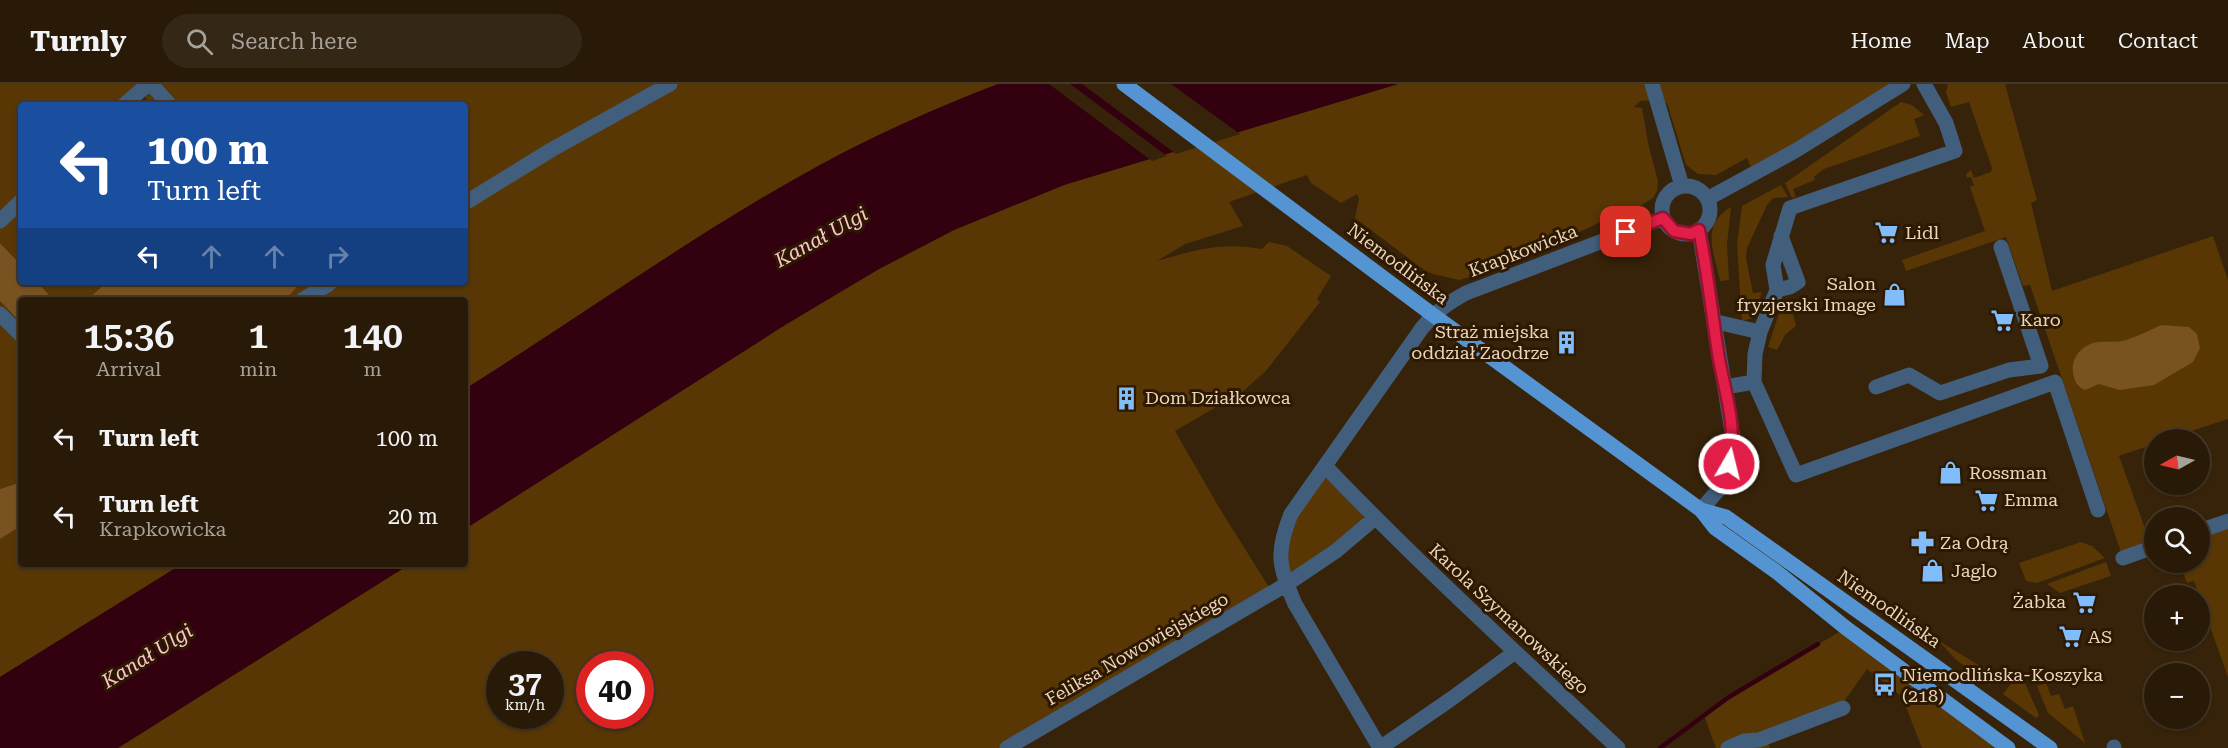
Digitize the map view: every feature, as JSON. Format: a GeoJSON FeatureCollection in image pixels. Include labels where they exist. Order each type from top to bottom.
{"type":"FeatureCollection","features":[{"type":"Feature","properties":{"kind":"main road","name":"Niemodlińska"},"geometry":{"type":"LineString","coordinates":[[1124,84],[1433,315],[1701,510],[1715,528],[1778,573],[1846,628],[2008,748]]}},
{"type":"Feature","properties":{"kind":"main road","name":"Niemodlińska"},"geometry":{"type":"LineString","coordinates":[[1701,510],[1726,517],[2050,748]]}},
{"type":"Feature","properties":{"kind":"street"},"geometry":{"type":"LineString","coordinates":[[128,102],[150,84],[167,102]]}},
{"type":"Feature","properties":{"kind":"street"},"geometry":{"type":"LineString","coordinates":[[468,201],[551,150],[670,84]]}},
{"type":"Feature","properties":{"kind":"street"},"geometry":{"type":"LineString","coordinates":[[1652,84],[1682,186]]}},
{"type":"Feature","properties":{"kind":"street"},"geometry":{"type":"LineString","coordinates":[[1707,199],[1802,147],[1903,84]]}},
{"type":"Feature","properties":{"kind":"street"},"geometry":{"type":"LineString","coordinates":[[1924,84],[1946,123],[1955,151],[1790,208],[1773,265],[1778,290],[1760,332],[1755,354],[1754,382],[1796,475],[2055,382],[2098,510]]}},
{"type":"Feature","properties":{"kind":"street"},"geometry":{"type":"LineString","coordinates":[[1682,186],[1697,189],[1707,199],[1710,207],[1709,216],[1699,230],[1691,234],[1674,231],[1663,218],[1663,202],[1674,189],[1682,186]]}},
{"type":"Feature","properties":{"kind":"street"},"geometry":{"type":"LineString","coordinates":[[0,221],[18,204]]}},
{"type":"Feature","properties":{"kind":"street","name":"Krapkowicka"},"geometry":{"type":"LineString","coordinates":[[1380,748],[1295,604],[1287,584],[1280,560],[1283,534],[1291,514],[1433,315],[1447,303],[1466,293],[1663,218]]}},
{"type":"Feature","properties":{"kind":"street"},"geometry":{"type":"LineString","coordinates":[[1699,230],[1732,420],[1732,448],[1715,476],[1701,510]]}},
{"type":"Feature","properties":{"kind":"street"},"geometry":{"type":"LineString","coordinates":[[1778,290],[1798,282],[1781,236]]}},
{"type":"Feature","properties":{"kind":"street"},"geometry":{"type":"LineString","coordinates":[[1876,387],[1909,375],[1940,393],[2009,370],[2041,366],[2001,248]]}},
{"type":"Feature","properties":{"kind":"street"},"geometry":{"type":"LineString","coordinates":[[307,297],[326,285]]}},
{"type":"Feature","properties":{"kind":"street"},"geometry":{"type":"LineString","coordinates":[[0,314],[18,332]]}},
{"type":"Feature","properties":{"kind":"street"},"geometry":{"type":"LineString","coordinates":[[1715,324],[1721,323],[1760,332]]}},
{"type":"Feature","properties":{"kind":"street"},"geometry":{"type":"LineString","coordinates":[[1725,387],[1754,382]]}},
{"type":"Feature","properties":{"kind":"street","name":"Karola Szymanowskiego"},"geometry":{"type":"LineString","coordinates":[[1325,466],[1375,518],[1618,748]]}},
{"type":"Feature","properties":{"kind":"street","name":"Feliksa Nowowiejskiego"},"geometry":{"type":"LineString","coordinates":[[1007,748],[1287,584],[1336,551],[1375,518]]}},
{"type":"Feature","properties":{"kind":"street"},"geometry":{"type":"LineString","coordinates":[[2210,527],[2228,521]]}},
{"type":"Feature","properties":{"kind":"street"},"geometry":{"type":"LineString","coordinates":[[2210,531],[2228,535]]}},
{"type":"Feature","properties":{"kind":"street"},"geometry":{"type":"LineString","coordinates":[[2123,558],[2144,551]]}},
{"type":"Feature","properties":{"kind":"street"},"geometry":{"type":"LineString","coordinates":[[1380,748],[1515,652]]}},
{"type":"Feature","properties":{"kind":"street"},"geometry":{"type":"LineString","coordinates":[[1728,748],[1744,741],[1759,740],[1843,708]]}},
{"type":"Feature","properties":{"kind":"shaded area"},"geometry":{"type":"Polygon","coordinates":[[[0,84],[998,84],[886,132],[774,191],[468,387],[468,297],[51,297],[40,285],[468,285],[468,102],[149,102],[144,96],[137,102],[18,102],[18,262],[0,243],[0,84]]]}},
{"type":"Feature","properties":{"kind":"shaded area"},"geometry":{"type":"Polygon","coordinates":[[[1398,84],[1903,84],[1754,174],[1747,158],[1716,175],[1698,174],[1686,165],[1667,103],[1656,100],[1640,101],[1634,107],[1642,108],[1658,181],[1657,191],[1653,198],[1546,247],[1459,280],[1424,270],[1355,218],[1359,199],[1357,194],[1341,203],[1311,183],[1307,175],[1229,202],[1243,226],[1185,244],[1157,261],[1220,247],[1262,249],[1269,242],[1287,246],[1331,276],[1317,299],[1320,302],[1265,372],[1242,392],[1175,431],[1272,592],[1007,748],[118,748],[405,567],[468,567],[468,527],[785,325],[879,269],[954,230],[1064,185],[1398,84]]]}},
{"type":"Feature","properties":{"kind":"shaded area"},"geometry":{"type":"Polygon","coordinates":[[[1948,84],[2005,84],[2037,200],[2031,203],[2052,291],[2213,236],[2228,280],[2228,419],[2198,429],[2144,429],[2144,447],[2119,456],[2144,526],[2144,551],[2123,558],[2030,285],[2023,286],[2006,237],[1906,271],[1902,260],[1985,231],[1970,187],[1974,185],[1971,177],[1967,178],[1966,174],[1971,170],[1974,178],[1991,172],[1992,168],[1969,102],[1951,107],[1946,92],[1948,84]]]}},
{"type":"Feature","properties":{"kind":"shaded area"},"geometry":{"type":"Polygon","coordinates":[[[1901,102],[1912,105],[1924,115],[1914,119],[1920,136],[1824,169],[1814,177],[1815,180],[1793,189],[1796,197],[1792,198],[1785,183],[1901,102]]]}},
{"type":"Feature","properties":{"kind":"shaded area"},"geometry":{"type":"Polygon","coordinates":[[[1781,185],[1788,197],[1773,198],[1767,205],[1747,248],[1746,258],[1753,293],[1762,292],[1758,303],[1763,305],[1756,317],[1742,321],[1737,245],[1742,206],[1781,185]]]}},
{"type":"Feature","properties":{"kind":"shaded area"},"geometry":{"type":"Polygon","coordinates":[[[1731,207],[1727,245],[1729,280],[1720,281],[1713,250],[1712,231],[1721,214],[1731,207]]]}},
{"type":"Feature","properties":{"kind":"shaded area"},"geometry":{"type":"Polygon","coordinates":[[[0,243],[18,262],[18,285],[40,285],[51,297],[18,297],[18,320],[0,301],[0,243]]]}},
{"type":"Feature","properties":{"kind":"shaded area"},"geometry":{"type":"Polygon","coordinates":[[[104,285],[296,285],[288,297],[90,297],[104,285]]]}},
{"type":"Feature","properties":{"kind":"shaded area"},"geometry":{"type":"Polygon","coordinates":[[[1788,300],[1802,302],[1803,307],[1792,311],[1796,326],[1785,335],[1777,350],[1768,347],[1782,304],[1788,300]]]}},
{"type":"Feature","properties":{"kind":"shaded area"},"geometry":{"type":"Polygon","coordinates":[[[0,301],[18,320],[18,483],[0,489],[0,301]]]}},
{"type":"Feature","properties":{"kind":"shaded area"},"geometry":{"type":"Polygon","coordinates":[[[2161,325],[2189,327],[2197,334],[2200,348],[2193,362],[2154,385],[2120,390],[2099,384],[2085,390],[2076,383],[2073,375],[2074,361],[2087,345],[2126,340],[2161,325]]]}},
{"type":"Feature","properties":{"kind":"shaded area"},"geometry":{"type":"Polygon","coordinates":[[[1325,466],[1375,518],[1287,584],[1283,534],[1325,466]]]}},
{"type":"Feature","properties":{"kind":"shaded area"},"geometry":{"type":"Polygon","coordinates":[[[18,483],[18,528],[0,539],[0,489],[18,483]]]}},
{"type":"Feature","properties":{"kind":"shaded area"},"geometry":{"type":"Polygon","coordinates":[[[2228,521],[2228,677],[2210,626],[2210,585],[2195,585],[2194,581],[2187,583],[2183,573],[2210,573],[2210,527],[2228,521]]]}},
{"type":"Feature","properties":{"kind":"shaded area"},"geometry":{"type":"Polygon","coordinates":[[[18,528],[18,567],[177,567],[0,677],[0,539],[18,528]]]}},
{"type":"Feature","properties":{"kind":"shaded area"},"geometry":{"type":"Polygon","coordinates":[[[2081,542],[2092,546],[2105,558],[2037,583],[2026,581],[2019,563],[2081,542]]]}},
{"type":"Feature","properties":{"kind":"shaded area"},"geometry":{"type":"Polygon","coordinates":[[[2106,562],[2111,576],[2060,593],[2047,584],[2106,562]]]}},
{"type":"Feature","properties":{"kind":"shaded area"},"geometry":{"type":"Polygon","coordinates":[[[1846,628],[2008,748],[1922,748],[1902,697],[1867,669],[1838,710],[1766,737],[1770,748],[1716,748],[1704,715],[1729,697],[1846,628]]]}},
{"type":"Feature","properties":{"kind":"shaded area"},"geometry":{"type":"Polygon","coordinates":[[[1939,641],[1997,676],[1990,685],[1955,659],[1939,641]]]}},
{"type":"Feature","properties":{"kind":"shaded area"},"geometry":{"type":"Polygon","coordinates":[[[2020,672],[2039,715],[2036,718],[2003,694],[2020,672]]]}},
{"type":"Feature","properties":{"kind":"shaded area"},"geometry":{"type":"Polygon","coordinates":[[[2046,683],[2051,696],[2059,694],[2065,709],[2073,706],[2085,743],[2048,713],[2037,686],[2046,683]]]}},
{"type":"Feature","properties":{"kind":"water","name":"Kanał Ulgi"},"geometry":{"type":"Polygon","coordinates":[[[998,84],[1398,84],[1064,185],[954,230],[879,269],[785,325],[468,527],[468,387],[774,191],[842,154],[930,112],[998,84]]]}},
{"type":"Feature","properties":{"kind":"water","name":"Kanał Ulgi"},"geometry":{"type":"Polygon","coordinates":[[[177,567],[405,567],[118,748],[0,748],[0,677],[177,567]]]}},
{"type":"Feature","properties":{"kind":"pier"},"geometry":{"type":"Polygon","coordinates":[[[1049,84],[1070,84],[1167,156],[1152,161],[1049,84]]]}},
{"type":"Feature","properties":{"kind":"pier"},"geometry":{"type":"Polygon","coordinates":[[[1082,84],[1171,84],[1240,134],[1176,154],[1082,84]]]}},
{"type":"Feature","properties":{"kind":"waterway"},"geometry":{"type":"LineString","coordinates":[[1660,748],[1729,697],[1818,644]]}},
{"type":"Feature","properties":{"kind":"place","name":"Lidl"},"geometry":{"type":"Point","coordinates":[1887,233]}},
{"type":"Feature","properties":{"kind":"place","name":"Salon fryzjerski Image"},"geometry":{"type":"Point","coordinates":[1894,294]}},
{"type":"Feature","properties":{"kind":"place","name":"Karo"},"geometry":{"type":"Point","coordinates":[2002,320]}},
{"type":"Feature","properties":{"kind":"place","name":"Straż miejska oddział Zaodrze"},"geometry":{"type":"Point","coordinates":[1567,342]}},
{"type":"Feature","properties":{"kind":"place","name":"Dom Działkowca"},"geometry":{"type":"Point","coordinates":[1127,398]}},
{"type":"Feature","properties":{"kind":"place","name":"Rossman"},"geometry":{"type":"Point","coordinates":[1951,473]}},
{"type":"Feature","properties":{"kind":"place","name":"Emma"},"geometry":{"type":"Point","coordinates":[1986,500]}},
{"type":"Feature","properties":{"kind":"place","name":"Za Odrą"},"geometry":{"type":"Point","coordinates":[1922,543]}},
{"type":"Feature","properties":{"kind":"place","name":"Jaglo"},"geometry":{"type":"Point","coordinates":[1933,571]}},
{"type":"Feature","properties":{"kind":"place","name":"Żabka"},"geometry":{"type":"Point","coordinates":[2084,602]}},
{"type":"Feature","properties":{"kind":"place","name":"AS"},"geometry":{"type":"Point","coordinates":[2070,637]}},
{"type":"Feature","properties":{"kind":"place","name":"Niemodlińska-Koszyka (218)"},"geometry":{"type":"Point","coordinates":[1884,685]}},
{"type":"Feature","properties":{"kind":"route"},"geometry":{"type":"LineString","coordinates":[[1626,232],[1663,218],[1668,226],[1682,234],[1691,234],[1699,230],[1710,288],[1719,360],[1732,420],[1733,438],[1729,464]]}}]}
